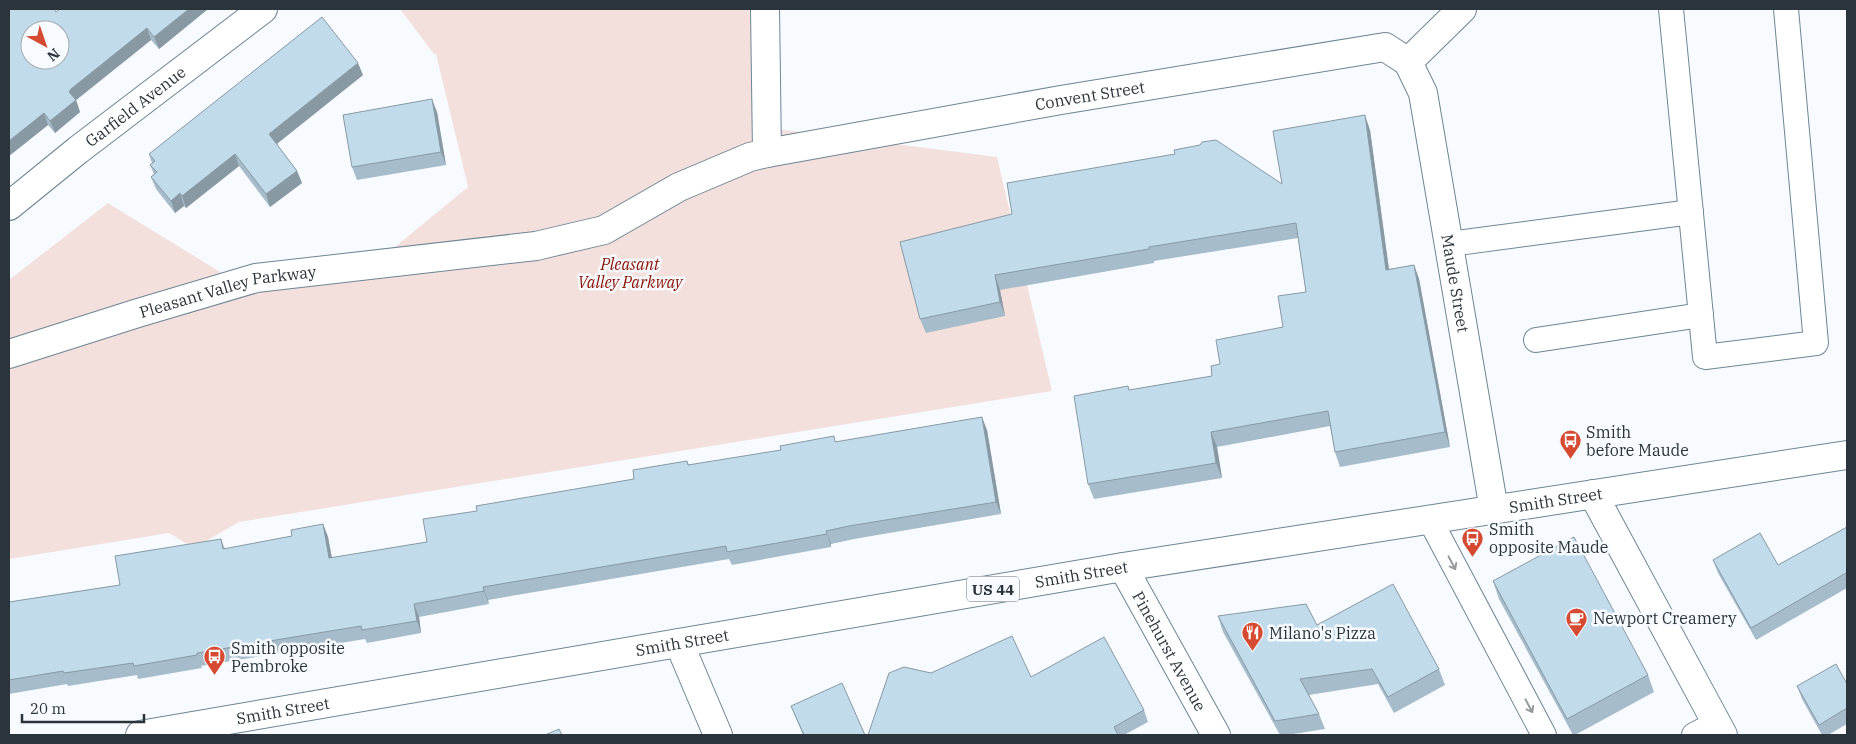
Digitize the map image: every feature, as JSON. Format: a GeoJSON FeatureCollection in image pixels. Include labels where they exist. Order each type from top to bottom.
{"type":"FeatureCollection","features":[{"type":"Feature","properties":{"kind":"street","name":"Garfield Avenue"},"geometry":{"type":"LineString","coordinates":[[9,206],[78,150],[263,9]]}},
{"type":"Feature","properties":{"kind":"street"},"geometry":{"type":"LineString","coordinates":[[765,9],[768,153]]}},
{"type":"Feature","properties":{"kind":"street"},"geometry":{"type":"LineString","coordinates":[[1408,62],[1462,9]]}},
{"type":"Feature","properties":{"kind":"street","name":"Convent Street"},"geometry":{"type":"LineString","coordinates":[[768,153],[1061,100],[1385,47],[1408,62]]}},
{"type":"Feature","properties":{"kind":"street","name":"Maude Street"},"geometry":{"type":"LineString","coordinates":[[1408,62],[1424,92],[1494,510]]}},
{"type":"Feature","properties":{"kind":"street","name":"Pleasant Valley Parkway"},"geometry":{"type":"LineString","coordinates":[[9,354],[256,278],[536,246],[604,230],[679,187],[750,157],[768,153]]}},
{"type":"Feature","properties":{"kind":"street","name":"Smith Street"},"geometry":{"type":"LineString","coordinates":[[140,735],[193,731],[679,643],[1123,567],[1847,455]]}},
{"type":"Feature","properties":{"kind":"street"},"geometry":{"type":"LineString","coordinates":[[1593,494],[1711,731]]}},
{"type":"Feature","properties":{"kind":"street","name":"Pinehurst Avenue"},"geometry":{"type":"LineString","coordinates":[[1123,567],[1216,735]]}},
{"type":"Feature","properties":{"kind":"street"},"geometry":{"type":"LineString","coordinates":[[679,643],[718,735]]}},
{"type":"Feature","properties":{"kind":"lane"},"geometry":{"type":"LineString","coordinates":[[1671,9],[1705,357],[1816,343],[1786,9]]}},
{"type":"Feature","properties":{"kind":"lane"},"geometry":{"type":"LineString","coordinates":[[1450,244],[1691,212]]}},
{"type":"Feature","properties":{"kind":"lane"},"geometry":{"type":"LineString","coordinates":[[1536,340],[1701,315]]}},
{"type":"Feature","properties":{"kind":"lane"},"geometry":{"type":"LineString","coordinates":[[1430,520],[1544,735]]}},
{"type":"Feature","properties":{"kind":"green space","name":"Pleasant Valley Parkway"},"geometry":{"type":"Polygon","coordinates":[[[400,9],[769,9],[769,128],[997,157],[1052,391],[239,522],[194,548],[169,533],[9,559],[9,280],[108,203],[238,283],[373,265],[468,187],[436,54],[434,54],[400,9]]]}},
{"type":"Feature","properties":{"kind":"building"},"geometry":{"type":"Polygon","coordinates":[[[9,9],[54,9],[56,12],[60,9],[189,9],[154,37],[147,28],[71,89],[69,92],[76,100],[50,121],[44,113],[9,141],[9,9]]]}},
{"type":"Feature","properties":{"kind":"building"},"geometry":{"type":"Polygon","coordinates":[[[322,17],[358,63],[269,134],[297,171],[266,194],[235,154],[182,196],[180,193],[171,201],[151,177],[157,172],[150,165],[155,161],[149,154],[322,17]]]}},
{"type":"Feature","properties":{"kind":"building"},"geometry":{"type":"Polygon","coordinates":[[[432,99],[441,152],[352,167],[343,115],[432,99]]]}},
{"type":"Feature","properties":{"kind":"building"},"geometry":{"type":"Polygon","coordinates":[[[1365,115],[1386,270],[1414,265],[1445,432],[1335,452],[1328,411],[1211,432],[1216,463],[1088,484],[1074,396],[1128,386],[1129,390],[1212,376],[1211,366],[1220,364],[1216,340],[1283,327],[1278,296],[1306,292],[1296,223],[995,275],[1000,302],[920,319],[900,242],[1012,214],[1007,183],[1175,154],[1174,150],[1216,140],[1282,184],[1273,131],[1365,115]]]}},
{"type":"Feature","properties":{"kind":"building"},"geometry":{"type":"Polygon","coordinates":[[[982,417],[996,502],[849,526],[826,531],[827,534],[727,552],[726,546],[483,587],[484,591],[414,604],[417,621],[362,630],[361,626],[197,653],[197,655],[134,666],[133,663],[64,673],[63,671],[9,680],[9,602],[120,585],[115,556],[221,539],[223,549],[292,536],[291,530],[323,524],[329,558],[427,542],[423,519],[477,511],[476,506],[634,479],[633,470],[687,461],[688,465],[781,450],[780,446],[834,436],[835,442],[982,417]]]}},
{"type":"Feature","properties":{"kind":"building"},"geometry":{"type":"Polygon","coordinates":[[[1847,527],[1847,575],[1846,573],[1751,628],[1713,560],[1760,533],[1778,565],[1847,527]]]}},
{"type":"Feature","properties":{"kind":"building"},"geometry":{"type":"Polygon","coordinates":[[[1574,537],[1648,675],[1567,719],[1493,581],[1574,537]]]}},
{"type":"Feature","properties":{"kind":"building"},"geometry":{"type":"Polygon","coordinates":[[[1393,584],[1439,669],[1388,697],[1372,669],[1300,679],[1319,714],[1275,721],[1218,616],[1306,604],[1317,625],[1393,584]]]}},
{"type":"Feature","properties":{"kind":"building"},"geometry":{"type":"Polygon","coordinates":[[[1012,636],[1031,677],[1104,637],[1144,710],[1114,727],[1118,735],[868,735],[889,673],[904,667],[931,673],[1012,636]]]}},
{"type":"Feature","properties":{"kind":"building"},"geometry":{"type":"Polygon","coordinates":[[[1836,664],[1847,684],[1847,708],[1819,725],[1797,686],[1836,664]]]}},
{"type":"Feature","properties":{"kind":"building"},"geometry":{"type":"Polygon","coordinates":[[[842,683],[865,735],[804,735],[791,706],[842,683]]]}},
{"type":"Feature","properties":{"kind":"building"},"geometry":{"type":"Polygon","coordinates":[[[559,729],[562,735],[545,735],[559,729]]]}},
{"type":"Feature","properties":{"kind":"place","name":"Smith before Maude"},"geometry":{"type":"Point","coordinates":[1570,460]}},
{"type":"Feature","properties":{"kind":"place","name":"Smith opposite Maude"},"geometry":{"type":"Point","coordinates":[1473,557]}},
{"type":"Feature","properties":{"kind":"place","name":"Newport Creamery"},"geometry":{"type":"Point","coordinates":[1577,637]}},
{"type":"Feature","properties":{"kind":"place","name":"Milano's Pizza"},"geometry":{"type":"Point","coordinates":[1253,652]}},
{"type":"Feature","properties":{"kind":"place","name":"Smith opposite Pembroke"},"geometry":{"type":"Point","coordinates":[215,676]}}]}
